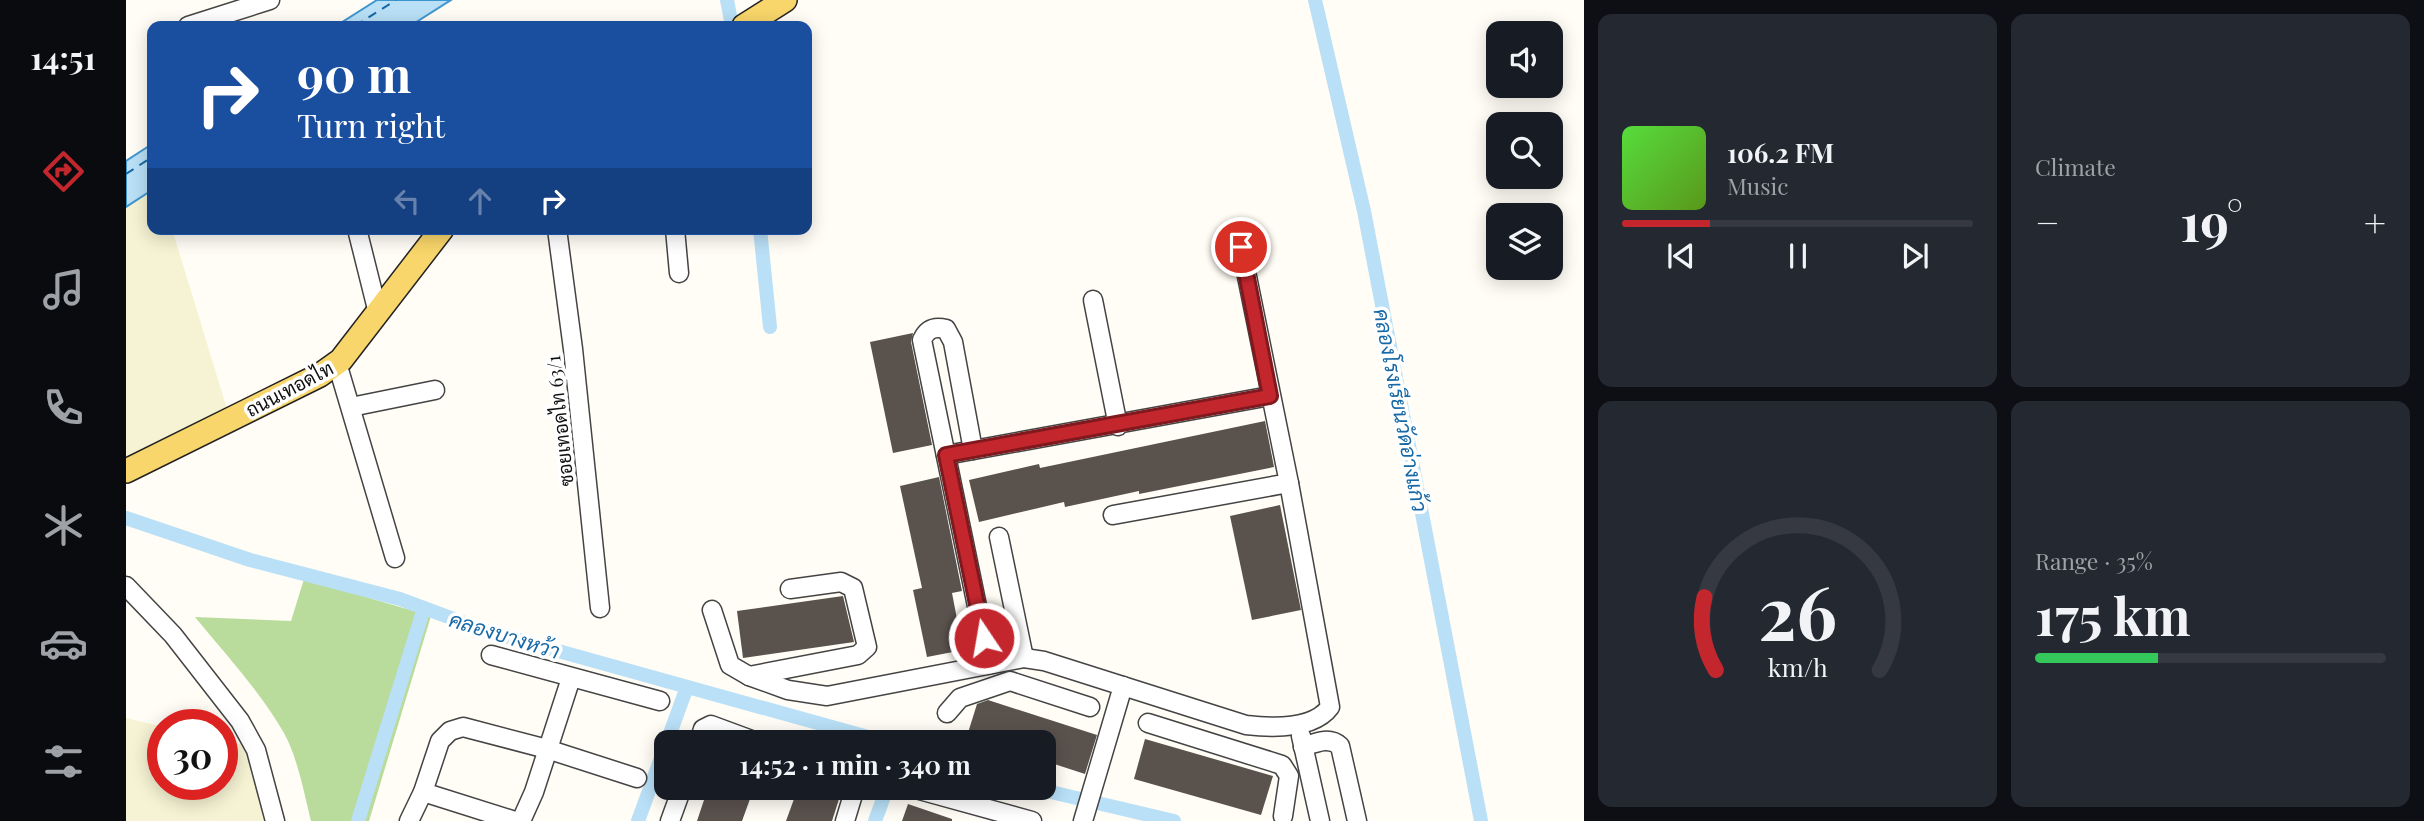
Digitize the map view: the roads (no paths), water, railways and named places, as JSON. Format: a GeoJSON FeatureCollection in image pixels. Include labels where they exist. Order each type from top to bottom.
{"type":"FeatureCollection","features":[{"type":"Feature","properties":{"kind":"main road"},"geometry":{"type":"LineString","coordinates":[[752,21],[785,0]]}},
{"type":"Feature","properties":{"kind":"main road","name":"ถนนเทอดไท"},"geometry":{"type":"LineString","coordinates":[[126,471],[320,375],[337,363],[437,235]]}},
{"type":"Feature","properties":{"kind":"street"},"geometry":{"type":"LineString","coordinates":[[204,21],[270,0]]}},
{"type":"Feature","properties":{"kind":"street"},"geometry":{"type":"LineString","coordinates":[[358,235],[378,313]]}},
{"type":"Feature","properties":{"kind":"street","name":"ซอยเทอดไท 63/1"},"geometry":{"type":"LineString","coordinates":[[558,235],[573,349],[600,608]]}},
{"type":"Feature","properties":{"kind":"street"},"geometry":{"type":"LineString","coordinates":[[676,235],[679,273]]}},
{"type":"Feature","properties":{"kind":"street"},"geometry":{"type":"LineString","coordinates":[[712,610],[726,660],[735,670],[788,690],[827,696],[1024,658],[1044,661],[1247,724],[1268,728],[1298,724],[1325,714],[1330,708],[1289,483],[1241,247]]}},
{"type":"Feature","properties":{"kind":"street"},"geometry":{"type":"LineString","coordinates":[[1093,300],[1118,426]]}},
{"type":"Feature","properties":{"kind":"street"},"geometry":{"type":"LineString","coordinates":[[973,450],[953,342],[946,329],[932,328],[922,340],[989,664]]}},
{"type":"Feature","properties":{"kind":"street"},"geometry":{"type":"LineString","coordinates":[[337,363],[395,558]]}},
{"type":"Feature","properties":{"kind":"street"},"geometry":{"type":"LineString","coordinates":[[351,407],[435,390]]}},
{"type":"Feature","properties":{"kind":"street"},"geometry":{"type":"LineString","coordinates":[[946,455],[1118,426],[1270,396]]}},
{"type":"Feature","properties":{"kind":"street"},"geometry":{"type":"LineString","coordinates":[[1113,515],[1289,483]]}},
{"type":"Feature","properties":{"kind":"street"},"geometry":{"type":"LineString","coordinates":[[999,537],[1024,658]]}},
{"type":"Feature","properties":{"kind":"street"},"geometry":{"type":"LineString","coordinates":[[749,676],[858,655],[867,647],[853,588],[842,583],[790,589]]}},
{"type":"Feature","properties":{"kind":"street"},"geometry":{"type":"LineString","coordinates":[[126,586],[173,635],[240,721],[256,750],[275,821]]}},
{"type":"Feature","properties":{"kind":"street"},"geometry":{"type":"LineString","coordinates":[[491,655],[660,701]]}},
{"type":"Feature","properties":{"kind":"street"},"geometry":{"type":"LineString","coordinates":[[521,821],[571,678]]}},
{"type":"Feature","properties":{"kind":"street"},"geometry":{"type":"LineString","coordinates":[[947,713],[960,698],[1010,681],[1090,707]]}},
{"type":"Feature","properties":{"kind":"street"},"geometry":{"type":"LineString","coordinates":[[1084,818],[1123,686]]}},
{"type":"Feature","properties":{"kind":"street"},"geometry":{"type":"LineString","coordinates":[[1147,723],[1282,765],[1289,776],[1283,816]]}},
{"type":"Feature","properties":{"kind":"street"},"geometry":{"type":"LineString","coordinates":[[1298,724],[1320,821]]}},
{"type":"Feature","properties":{"kind":"street"},"geometry":{"type":"LineString","coordinates":[[703,730],[711,726],[722,730]]}},
{"type":"Feature","properties":{"kind":"street"},"geometry":{"type":"LineString","coordinates":[[409,821],[423,792],[440,741],[450,731],[463,727],[547,749],[636,778]]}},
{"type":"Feature","properties":{"kind":"street"},"geometry":{"type":"LineString","coordinates":[[1303,747],[1328,740],[1335,741],[1340,746],[1357,821]]}},
{"type":"Feature","properties":{"kind":"street"},"geometry":{"type":"LineString","coordinates":[[423,792],[515,821]]}},
{"type":"Feature","properties":{"kind":"street"},"geometry":{"type":"LineString","coordinates":[[670,821],[678,800]]}},
{"type":"Feature","properties":{"kind":"street"},"geometry":{"type":"LineString","coordinates":[[845,821],[851,800]]}},
{"type":"Feature","properties":{"kind":"street"},"geometry":{"type":"LineString","coordinates":[[940,800],[971,813],[1032,821]]}},
{"type":"Feature","properties":{"kind":"water"},"geometry":{"type":"Polygon","coordinates":[[[377,0],[451,0],[418,21],[344,21],[377,0]]]}},
{"type":"Feature","properties":{"kind":"water"},"geometry":{"type":"Polygon","coordinates":[[[147,147],[147,193],[126,207],[126,161],[147,147]]]}},
{"type":"Feature","properties":{"kind":"waterway"},"geometry":{"type":"LineString","coordinates":[[727,0],[731,21]]}},
{"type":"Feature","properties":{"kind":"waterway","name":"คลองโรงเรียนวัดอ่างแก้ว"},"geometry":{"type":"LineString","coordinates":[[1315,0],[1364,211],[1481,821]]}},
{"type":"Feature","properties":{"kind":"waterway"},"geometry":{"type":"LineString","coordinates":[[761,235],[770,327]]}},
{"type":"Feature","properties":{"kind":"waterway","name":"คลองบางหว้า"},"geometry":{"type":"LineString","coordinates":[[126,518],[250,560],[400,599],[486,631],[843,730]]}},
{"type":"Feature","properties":{"kind":"waterway"},"geometry":{"type":"LineString","coordinates":[[358,821],[424,608]]}},
{"type":"Feature","properties":{"kind":"waterway"},"geometry":{"type":"LineString","coordinates":[[638,821],[687,687]]}},
{"type":"Feature","properties":{"kind":"waterway","name":"คลองบางหว้า"},"geometry":{"type":"LineString","coordinates":[[1056,793],[1174,821]]}},
{"type":"Feature","properties":{"kind":"waterway"},"geometry":{"type":"LineString","coordinates":[[875,821],[883,800]]}}]}
